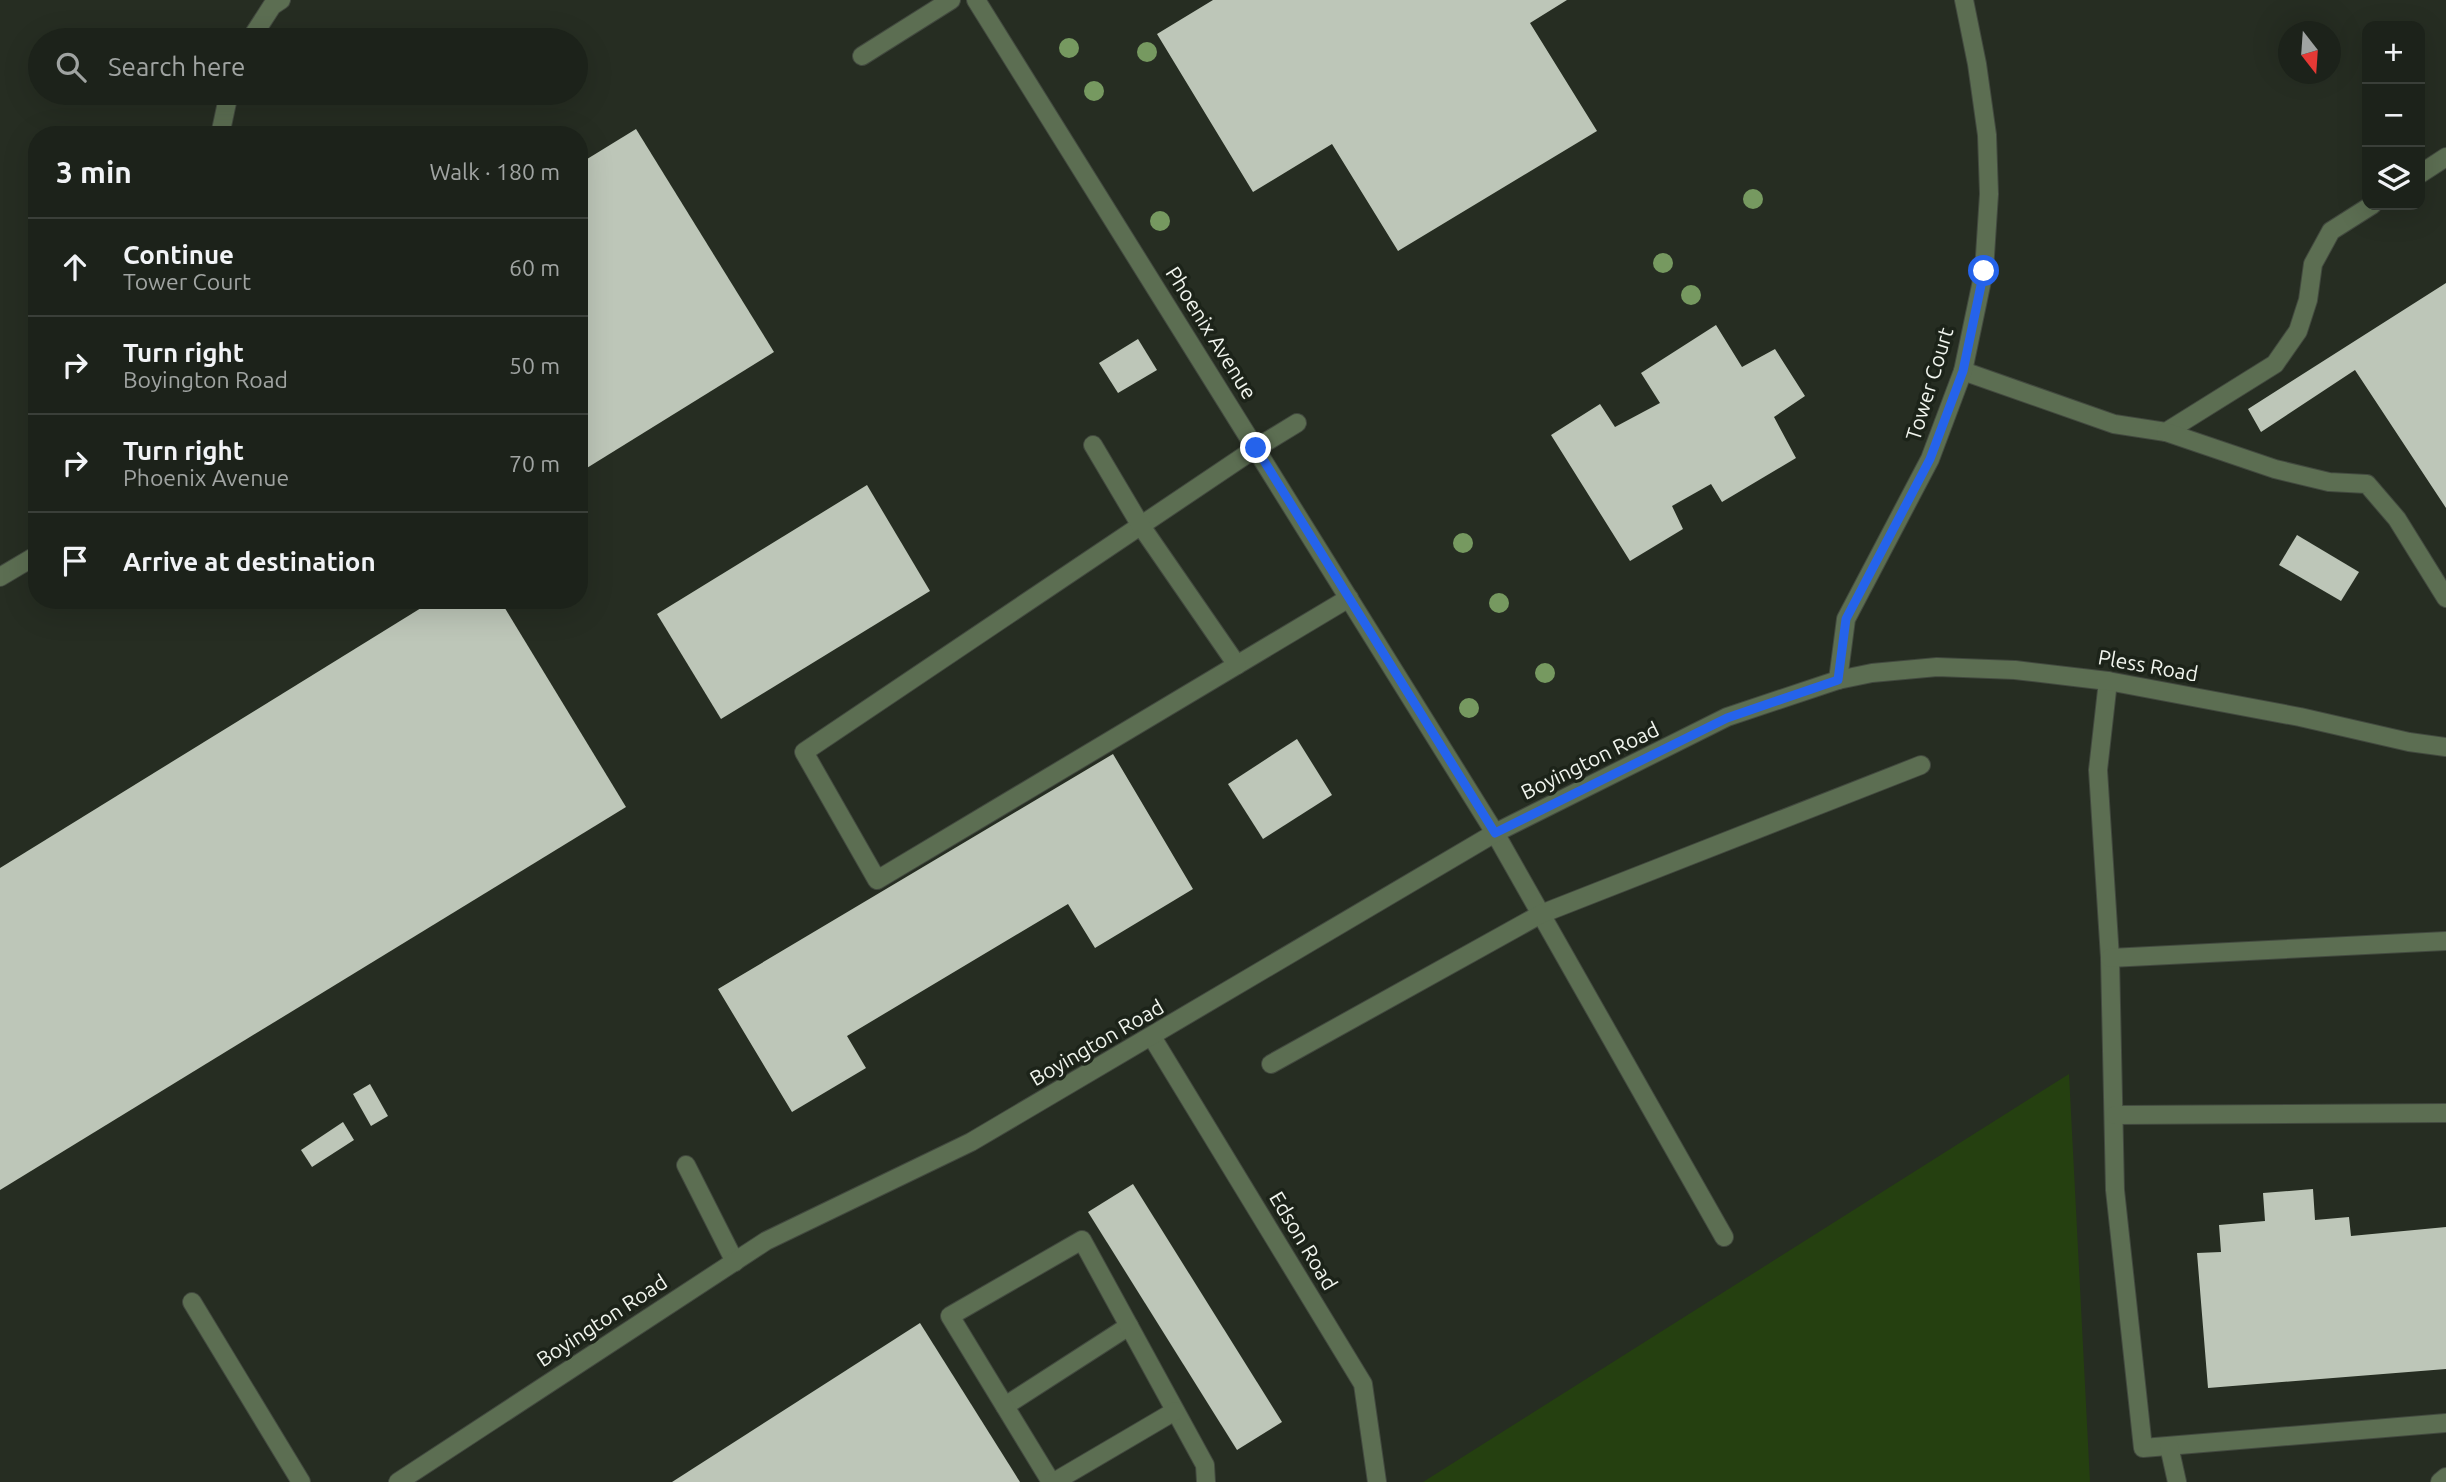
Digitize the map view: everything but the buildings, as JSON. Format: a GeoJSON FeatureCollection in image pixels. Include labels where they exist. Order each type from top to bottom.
{"type":"FeatureCollection","features":[{"type":"Feature","properties":{"kind":"street"},"geometry":{"type":"LineString","coordinates":[[257,28],[271,6],[281,0]]}},
{"type":"Feature","properties":{"kind":"street"},"geometry":{"type":"LineString","coordinates":[[862,56],[951,0]]}},
{"type":"Feature","properties":{"kind":"street","name":"Phoenix Avenue"},"geometry":{"type":"LineString","coordinates":[[976,0],[1495,833],[1724,1237]]}},
{"type":"Feature","properties":{"kind":"street","name":"Tower Court"},"geometry":{"type":"LineString","coordinates":[[1838,680],[1846,619],[1930,459],[1963,371],[1984,271],[1989,194],[1987,135],[1964,0]]}},
{"type":"Feature","properties":{"kind":"street"},"geometry":{"type":"LineString","coordinates":[[222,126],[226,105]]}},
{"type":"Feature","properties":{"kind":"street"},"geometry":{"type":"LineString","coordinates":[[2425,171],[2446,157]]}},
{"type":"Feature","properties":{"kind":"street"},"geometry":{"type":"LineString","coordinates":[[2166,432],[2275,364],[2298,331],[2308,300],[2313,264],[2331,231],[2364,210]]}},
{"type":"Feature","properties":{"kind":"street"},"geometry":{"type":"LineString","coordinates":[[1963,371],[2114,424],[2166,432],[2275,469],[2329,482],[2367,484],[2397,519],[2446,598]]}},
{"type":"Feature","properties":{"kind":"street"},"geometry":{"type":"LineString","coordinates":[[1297,423],[804,752],[877,880],[1349,598]]}},
{"type":"Feature","properties":{"kind":"street"},"geometry":{"type":"LineString","coordinates":[[1093,445],[1141,526],[1237,664]]}},
{"type":"Feature","properties":{"kind":"street"},"geometry":{"type":"LineString","coordinates":[[0,577],[28,560]]}},
{"type":"Feature","properties":{"kind":"street","name":"Pless Road"},"geometry":{"type":"LineString","coordinates":[[1838,680],[1872,673],[1937,667],[2015,670],[2108,681],[2300,717],[2409,742],[2446,747]]}},
{"type":"Feature","properties":{"kind":"street","name":"Boyington Road"},"geometry":{"type":"LineString","coordinates":[[398,1482],[766,1241],[971,1142],[1495,833],[1727,718],[1838,680]]}},
{"type":"Feature","properties":{"kind":"street"},"geometry":{"type":"LineString","coordinates":[[2108,681],[2098,770],[2110,958],[2115,1190],[2143,1448],[2446,1423]]}},
{"type":"Feature","properties":{"kind":"street"},"geometry":{"type":"LineString","coordinates":[[1271,1064],[1541,914],[1921,765]]}},
{"type":"Feature","properties":{"kind":"street"},"geometry":{"type":"LineString","coordinates":[[2110,958],[2446,941]]}},
{"type":"Feature","properties":{"kind":"street","name":"Edson Road"},"geometry":{"type":"LineString","coordinates":[[1152,1037],[1363,1384],[1377,1482]]}},
{"type":"Feature","properties":{"kind":"street"},"geometry":{"type":"LineString","coordinates":[[2115,1115],[2446,1113]]}},
{"type":"Feature","properties":{"kind":"street"},"geometry":{"type":"LineString","coordinates":[[686,1166],[735,1262]]}},
{"type":"Feature","properties":{"kind":"street"},"geometry":{"type":"LineString","coordinates":[[1175,1411],[1053,1482],[950,1316],[1082,1240],[1205,1465],[1206,1482]]}},
{"type":"Feature","properties":{"kind":"street"},"geometry":{"type":"LineString","coordinates":[[192,1302],[301,1482]]}},
{"type":"Feature","properties":{"kind":"street"},"geometry":{"type":"LineString","coordinates":[[1004,1406],[1129,1326]]}},
{"type":"Feature","properties":{"kind":"street"},"geometry":{"type":"LineString","coordinates":[[2169,1446],[2177,1482]]}},
{"type":"Feature","properties":{"kind":"street"},"geometry":{"type":"LineString","coordinates":[[2440,1482],[2446,1477]]}},
{"type":"Feature","properties":{"kind":"green space"},"geometry":{"type":"Polygon","coordinates":[[[2069,1074],[2090,1482],[1423,1482],[2069,1074]]]}},
{"type":"Feature","properties":{"kind":"route"},"geometry":{"type":"LineString","coordinates":[[1256,448],[1495,833],[1727,718],[1838,680],[1846,619],[1930,459],[1963,371],[1984,271]]}}]}
